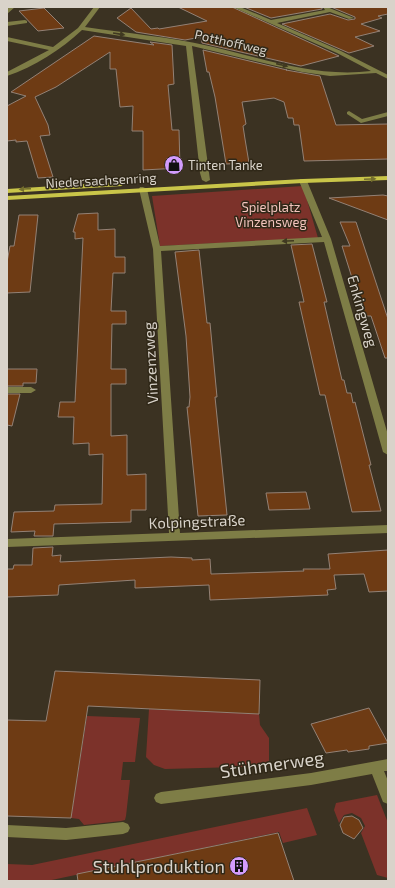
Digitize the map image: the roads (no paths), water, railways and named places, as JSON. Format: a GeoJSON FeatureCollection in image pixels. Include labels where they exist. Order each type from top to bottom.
{"type":"FeatureCollection","features":[{"type":"Feature","properties":{"kind":"main road","name":"Niedersachsenring"},"geometry":{"type":"LineString","coordinates":[[7,196],[206,180],[388,172]]}},
{"type":"Feature","properties":{"kind":"main road","name":"Niedersachsenring"},"geometry":{"type":"LineString","coordinates":[[7,196],[388,178]]}},
{"type":"Feature","properties":{"kind":"street"},"geometry":{"type":"LineString","coordinates":[[7,12],[12,7]]}},
{"type":"Feature","properties":{"kind":"street"},"geometry":{"type":"LineString","coordinates":[[7,74],[54,49],[81,28],[97,7]]}},
{"type":"Feature","properties":{"kind":"street"},"geometry":{"type":"LineString","coordinates":[[236,7],[339,52],[375,72],[388,77]]}},
{"type":"Feature","properties":{"kind":"street"},"geometry":{"type":"LineString","coordinates":[[324,7],[351,18]]}},
{"type":"Feature","properties":{"kind":"street"},"geometry":{"type":"LineString","coordinates":[[272,22],[332,10]]}},
{"type":"Feature","properties":{"kind":"street"},"geometry":{"type":"LineString","coordinates":[[7,24],[25,22]]}},
{"type":"Feature","properties":{"kind":"street","name":"Potthoffweg"},"geometry":{"type":"LineString","coordinates":[[81,28],[189,44],[302,70],[330,74],[375,72]]}},
{"type":"Feature","properties":{"kind":"street"},"geometry":{"type":"LineString","coordinates":[[7,39],[54,49]]}},
{"type":"Feature","properties":{"kind":"street"},"geometry":{"type":"LineString","coordinates":[[189,44],[206,180]]}},
{"type":"Feature","properties":{"kind":"street"},"geometry":{"type":"LineString","coordinates":[[349,113],[361,121],[388,114]]}},
{"type":"Feature","properties":{"kind":"street","name":"Enkingweg"},"geometry":{"type":"LineString","coordinates":[[303,181],[327,239],[388,452]]}},
{"type":"Feature","properties":{"kind":"street","name":"Vinzenzweg"},"geometry":{"type":"LineString","coordinates":[[144,189],[157,249],[175,536]]}},
{"type":"Feature","properties":{"kind":"street"},"geometry":{"type":"LineString","coordinates":[[157,249],[327,239]]}},
{"type":"Feature","properties":{"kind":"street"},"geometry":{"type":"LineString","coordinates":[[7,390],[30,390]]}},
{"type":"Feature","properties":{"kind":"street","name":"Kolpingstraße"},"geometry":{"type":"LineString","coordinates":[[7,543],[388,529]]}},
{"type":"Feature","properties":{"kind":"street"},"geometry":{"type":"LineString","coordinates":[[382,766],[388,798]]}},
{"type":"Feature","properties":{"kind":"street","name":"Stühmerweg"},"geometry":{"type":"LineString","coordinates":[[160,798],[312,779],[382,766]]}},
{"type":"Feature","properties":{"kind":"street"},"geometry":{"type":"LineString","coordinates":[[7,831],[66,834],[123,828]]}},
{"type":"Feature","properties":{"kind":"place","name":"Tinten Tanke"},"geometry":{"type":"Point","coordinates":[174,165]}},
{"type":"Feature","properties":{"kind":"place","name":"Stuhlproduktion"},"geometry":{"type":"Point","coordinates":[239,866]}},
{"type":"Feature","properties":{"kind":"park label","name":"Spielplatz Vinzensweg"},"geometry":{"type":"Point","coordinates":[271,214]}}]}
